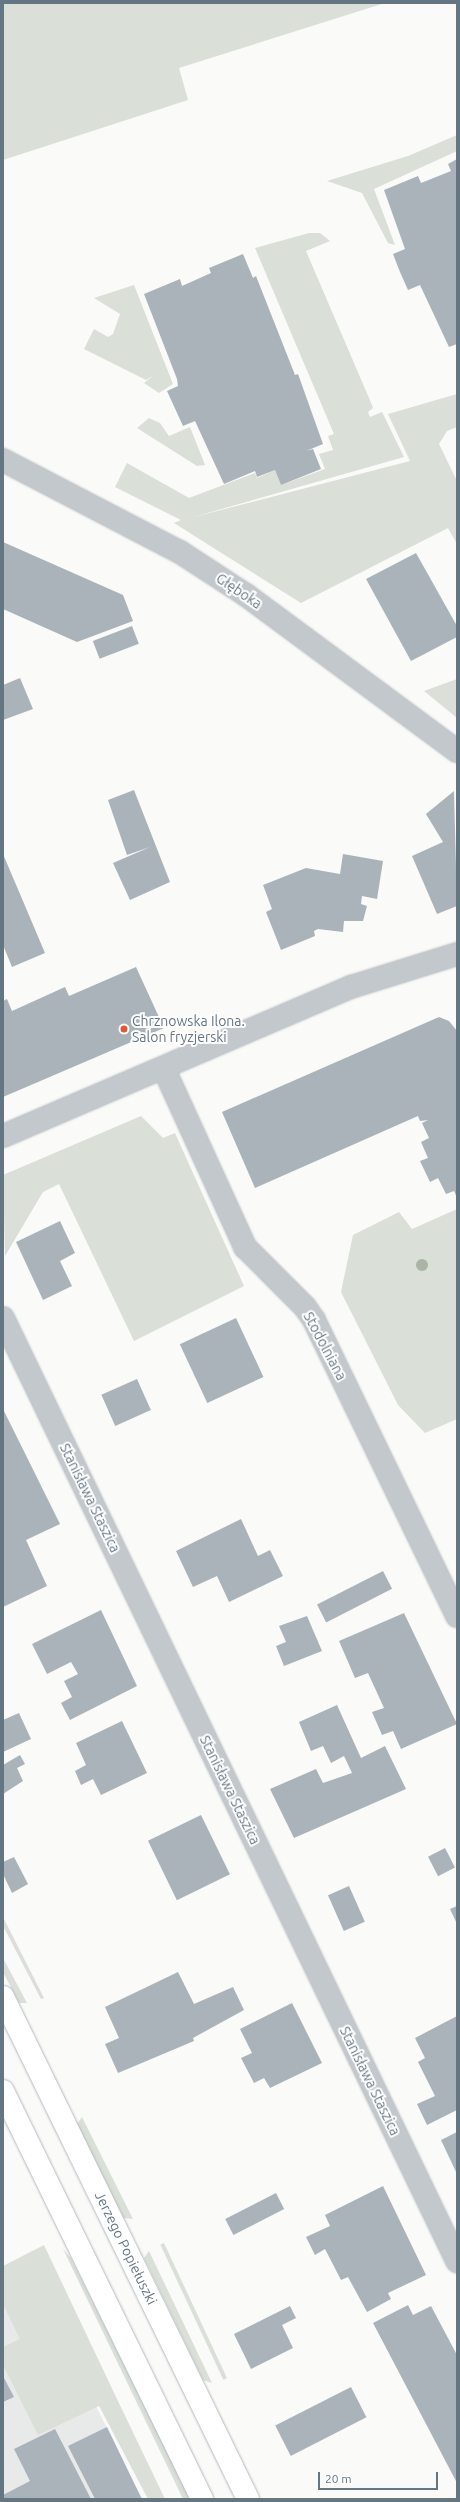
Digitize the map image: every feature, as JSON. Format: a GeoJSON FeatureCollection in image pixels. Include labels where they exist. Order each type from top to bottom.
{"type":"FeatureCollection","features":[{"type":"Feature","properties":{"kind":"main road","name":"Jerzego Popiełuszki"},"geometry":{"type":"LineString","coordinates":[[3,1997],[248,2499]]}},
{"type":"Feature","properties":{"kind":"main road"},"geometry":{"type":"LineString","coordinates":[[3,2091],[202,2499]]}},
{"type":"Feature","properties":{"kind":"street","name":"Głęboka"},"geometry":{"type":"LineString","coordinates":[[3,460],[186,556],[246,595],[457,751]]}},
{"type":"Feature","properties":{"kind":"street"},"geometry":{"type":"LineString","coordinates":[[3,1136],[351,987],[457,954]]}},
{"type":"Feature","properties":{"kind":"street","name":"Stodolniana"},"geometry":{"type":"LineString","coordinates":[[164,1068],[245,1247],[305,1307],[314,1320],[457,1616]]}},
{"type":"Feature","properties":{"kind":"street","name":"Stanisława Staszica"},"geometry":{"type":"LineString","coordinates":[[3,1318],[457,2261]]}},
{"type":"Feature","properties":{"kind":"shaded area"},"geometry":{"type":"Polygon","coordinates":[[[3,3],[385,3],[179,68],[188,100],[3,160],[3,3]]]}},
{"type":"Feature","properties":{"kind":"shaded area"},"geometry":{"type":"Polygon","coordinates":[[[457,135],[457,151],[374,189],[395,245],[388,243],[362,193],[327,181],[408,156],[457,135]]]}},
{"type":"Feature","properties":{"kind":"shaded area"},"geometry":{"type":"Polygon","coordinates":[[[309,233],[320,233],[330,241],[306,251],[372,405],[373,408],[368,412],[370,417],[382,412],[404,457],[190,518],[410,461],[388,414],[457,394],[457,427],[447,431],[439,444],[457,481],[457,544],[448,528],[301,603],[174,523],[181,520],[115,487],[127,463],[189,498],[255,473],[257,478],[275,470],[281,485],[325,469],[319,454],[333,450],[328,436],[334,434],[255,248],[309,233]]]}},
{"type":"Feature","properties":{"kind":"shaded area"},"geometry":{"type":"Polygon","coordinates":[[[134,285],[173,384],[159,393],[144,383],[153,376],[146,380],[84,349],[94,329],[108,337],[113,334],[120,314],[94,298],[134,285]]]}},
{"type":"Feature","properties":{"kind":"shaded area"},"geometry":{"type":"Polygon","coordinates":[[[149,418],[160,423],[169,436],[190,427],[205,465],[197,466],[137,428],[149,418]]]}},
{"type":"Feature","properties":{"kind":"shaded area"},"geometry":{"type":"Polygon","coordinates":[[[457,679],[457,718],[424,691],[457,679]]]}},
{"type":"Feature","properties":{"kind":"shaded area"},"geometry":{"type":"Polygon","coordinates":[[[141,1116],[163,1138],[175,1133],[244,1286],[134,1341],[59,1184],[43,1192],[5,1256],[3,1175],[141,1116]]]}},
{"type":"Feature","properties":{"kind":"shaded area"},"geometry":{"type":"Polygon","coordinates":[[[457,1209],[457,1419],[425,1433],[398,1405],[341,1292],[353,1235],[399,1212],[412,1229],[457,1209]]]}},
{"type":"Feature","properties":{"kind":"shaded area"},"geometry":{"type":"Polygon","coordinates":[[[3,1917],[44,1998],[41,1999],[3,1926],[3,1917]]]}},
{"type":"Feature","properties":{"kind":"shaded area"},"geometry":{"type":"Polygon","coordinates":[[[3,1958],[27,2003],[19,2003],[3,1972],[3,1958]]]}},
{"type":"Feature","properties":{"kind":"shaded area"},"geometry":{"type":"Polygon","coordinates":[[[82,2117],[133,2219],[123,2218],[77,2124],[82,2117]]]}},
{"type":"Feature","properties":{"kind":"shaded area"},"geometry":{"type":"Polygon","coordinates":[[[164,2243],[227,2378],[223,2380],[160,2245],[164,2243]]]}},
{"type":"Feature","properties":{"kind":"shaded area"},"geometry":{"type":"Polygon","coordinates":[[[44,2245],[165,2499],[148,2499],[99,2406],[38,2435],[3,2365],[3,2347],[20,2339],[3,2304],[3,2266],[44,2245]]]}},
{"type":"Feature","properties":{"kind":"shaded area"},"geometry":{"type":"Polygon","coordinates":[[[63,2249],[71,2258],[191,2499],[183,2499],[63,2249]]]}},
{"type":"Feature","properties":{"kind":"shaded area"},"geometry":{"type":"Polygon","coordinates":[[[149,2251],[212,2383],[203,2380],[144,2258],[149,2251]]]}},
{"type":"Feature","properties":{"kind":"shaded area"},"geometry":{"type":"Polygon","coordinates":[[[3,2266],[90,2394],[142,2499],[3,2499],[3,2266]]]}},
{"type":"Feature","properties":{"kind":"building"},"geometry":{"type":"Polygon","coordinates":[[[457,159],[457,344],[449,347],[420,285],[408,290],[400,272],[393,254],[405,249],[384,190],[418,176],[421,183],[451,171],[448,164],[457,159]]]}},
{"type":"Feature","properties":{"kind":"building"},"geometry":{"type":"Polygon","coordinates":[[[243,254],[253,278],[256,276],[295,375],[298,374],[323,444],[306,451],[313,449],[321,469],[281,485],[275,470],[257,477],[255,471],[224,484],[195,421],[183,426],[167,391],[178,386],[177,379],[144,294],[180,279],[182,286],[211,273],[209,268],[243,254]]]}},
{"type":"Feature","properties":{"kind":"building"},"geometry":{"type":"Polygon","coordinates":[[[3,542],[123,595],[133,621],[77,642],[3,609],[3,542]]]}},
{"type":"Feature","properties":{"kind":"building"},"geometry":{"type":"Polygon","coordinates":[[[416,553],[457,626],[457,637],[411,661],[366,579],[416,553]]]}},
{"type":"Feature","properties":{"kind":"building"},"geometry":{"type":"Polygon","coordinates":[[[132,626],[139,644],[100,659],[93,641],[132,626]]]}},
{"type":"Feature","properties":{"kind":"building"},"geometry":{"type":"Polygon","coordinates":[[[20,678],[33,709],[3,720],[3,685],[20,678]]]}},
{"type":"Feature","properties":{"kind":"building"},"geometry":{"type":"Polygon","coordinates":[[[134,790],[170,882],[130,900],[113,863],[150,847],[127,855],[108,800],[134,790]]]}},
{"type":"Feature","properties":{"kind":"building"},"geometry":{"type":"Polygon","coordinates":[[[454,791],[457,906],[437,914],[412,856],[443,842],[426,814],[454,791]]]}},
{"type":"Feature","properties":{"kind":"building"},"geometry":{"type":"Polygon","coordinates":[[[3,854],[45,953],[12,967],[3,945],[3,854]]]}},
{"type":"Feature","properties":{"kind":"building"},"geometry":{"type":"Polygon","coordinates":[[[343,854],[383,861],[377,899],[362,896],[361,904],[367,906],[363,921],[344,921],[343,932],[318,929],[314,931],[315,936],[281,950],[266,912],[272,909],[263,885],[306,868],[340,874],[343,854]]]}},
{"type":"Feature","properties":{"kind":"building"},"geometry":{"type":"Polygon","coordinates":[[[136,967],[164,1028],[3,1097],[3,1001],[7,999],[12,1011],[65,987],[69,996],[136,967]]]}},
{"type":"Feature","properties":{"kind":"building"},"geometry":{"type":"Polygon","coordinates":[[[439,1017],[449,1021],[457,1031],[457,1198],[454,1191],[446,1194],[438,1178],[430,1182],[420,1161],[428,1158],[421,1142],[429,1138],[422,1123],[428,1120],[420,1121],[418,1116],[255,1188],[222,1112],[439,1017]]]}},
{"type":"Feature","properties":{"kind":"building"},"geometry":{"type":"Polygon","coordinates":[[[60,1221],[75,1253],[60,1261],[72,1286],[43,1300],[16,1242],[60,1221]]]}},
{"type":"Feature","properties":{"kind":"building"},"geometry":{"type":"Polygon","coordinates":[[[236,1318],[263,1377],[207,1403],[180,1344],[236,1318]]]}},
{"type":"Feature","properties":{"kind":"building"},"geometry":{"type":"Polygon","coordinates":[[[137,1379],[151,1410],[115,1426],[101,1395],[137,1379]]]}},
{"type":"Feature","properties":{"kind":"building"},"geometry":{"type":"Polygon","coordinates":[[[3,1409],[60,1524],[26,1540],[47,1586],[3,1607],[3,1409]]]}},
{"type":"Feature","properties":{"kind":"building"},"geometry":{"type":"Polygon","coordinates":[[[241,1519],[258,1556],[270,1550],[283,1576],[229,1602],[217,1576],[193,1587],[176,1551],[241,1519]]]}},
{"type":"Feature","properties":{"kind":"building"},"geometry":{"type":"Polygon","coordinates":[[[383,1571],[392,1589],[326,1622],[317,1605],[383,1571]]]}},
{"type":"Feature","properties":{"kind":"building"},"geometry":{"type":"Polygon","coordinates":[[[101,1610],[137,1686],[70,1720],[61,1703],[72,1697],[64,1681],[78,1674],[71,1662],[47,1674],[32,1644],[101,1610]]]}},
{"type":"Feature","properties":{"kind":"building"},"geometry":{"type":"Polygon","coordinates":[[[404,1613],[457,1724],[401,1749],[393,1731],[382,1735],[372,1712],[384,1708],[368,1673],[355,1678],[339,1641],[404,1613]]]}},
{"type":"Feature","properties":{"kind":"building"},"geometry":{"type":"Polygon","coordinates":[[[307,1616],[322,1651],[284,1666],[276,1646],[286,1642],[279,1626],[307,1616]]]}},
{"type":"Feature","properties":{"kind":"building"},"geometry":{"type":"Polygon","coordinates":[[[337,1705],[361,1758],[385,1746],[406,1789],[294,1838],[270,1789],[316,1769],[323,1783],[352,1773],[344,1756],[331,1763],[323,1746],[311,1751],[299,1722],[337,1705]]]}},
{"type":"Feature","properties":{"kind":"building"},"geometry":{"type":"Polygon","coordinates":[[[19,1713],[31,1739],[3,1752],[3,1720],[19,1713]]]}},
{"type":"Feature","properties":{"kind":"building"},"geometry":{"type":"Polygon","coordinates":[[[122,1721],[147,1773],[101,1795],[93,1779],[81,1785],[75,1771],[86,1765],[76,1743],[122,1721]]]}},
{"type":"Feature","properties":{"kind":"building"},"geometry":{"type":"Polygon","coordinates":[[[20,1755],[25,1764],[17,1768],[23,1781],[3,1794],[3,1765],[20,1755]]]}},
{"type":"Feature","properties":{"kind":"building"},"geometry":{"type":"Polygon","coordinates":[[[201,1815],[230,1874],[177,1900],[148,1841],[201,1815]]]}},
{"type":"Feature","properties":{"kind":"building"},"geometry":{"type":"Polygon","coordinates":[[[445,1848],[455,1868],[438,1876],[428,1857],[445,1848]]]}},
{"type":"Feature","properties":{"kind":"building"},"geometry":{"type":"Polygon","coordinates":[[[14,1857],[28,1884],[12,1893],[3,1874],[3,1862],[14,1857]]]}},
{"type":"Feature","properties":{"kind":"building"},"geometry":{"type":"Polygon","coordinates":[[[349,1886],[365,1922],[344,1931],[328,1895],[349,1886]]]}},
{"type":"Feature","properties":{"kind":"building"},"geometry":{"type":"Polygon","coordinates":[[[457,1906],[457,1924],[450,1909],[457,1906]]]}},
{"type":"Feature","properties":{"kind":"building"},"geometry":{"type":"Polygon","coordinates":[[[178,1972],[194,2004],[233,1987],[244,2010],[193,2038],[194,2041],[118,2073],[105,2044],[119,2038],[105,2007],[178,1972]]]}},
{"type":"Feature","properties":{"kind":"building"},"geometry":{"type":"Polygon","coordinates":[[[292,2003],[322,2063],[270,2088],[264,2078],[254,2083],[241,2058],[252,2053],[240,2029],[292,2003]]]}},
{"type":"Feature","properties":{"kind":"building"},"geometry":{"type":"Polygon","coordinates":[[[457,2016],[457,2110],[427,2125],[417,2104],[435,2096],[418,2062],[425,2058],[415,2038],[457,2016]]]}},
{"type":"Feature","properties":{"kind":"building"},"geometry":{"type":"Polygon","coordinates":[[[457,2132],[457,2174],[441,2140],[457,2132]]]}},
{"type":"Feature","properties":{"kind":"building"},"geometry":{"type":"Polygon","coordinates":[[[383,2186],[426,2275],[388,2293],[391,2299],[367,2312],[348,2277],[341,2280],[325,2249],[315,2255],[306,2237],[330,2226],[325,2215],[383,2186]]]}},
{"type":"Feature","properties":{"kind":"building"},"geometry":{"type":"Polygon","coordinates":[[[276,2193],[284,2209],[233,2235],[225,2219],[276,2193]]]}},
{"type":"Feature","properties":{"kind":"building"},"geometry":{"type":"Polygon","coordinates":[[[408,2305],[413,2315],[431,2306],[457,2355],[457,2483],[373,2323],[408,2305]]]}},
{"type":"Feature","properties":{"kind":"building"},"geometry":{"type":"Polygon","coordinates":[[[290,2306],[296,2318],[282,2325],[293,2348],[251,2369],[234,2334],[290,2306]]]}},
{"type":"Feature","properties":{"kind":"building"},"geometry":{"type":"Polygon","coordinates":[[[3,2376],[14,2397],[3,2402],[3,2376]]]}},
{"type":"Feature","properties":{"kind":"building"},"geometry":{"type":"Polygon","coordinates":[[[351,2387],[366,2417],[291,2456],[275,2426],[351,2387]]]}},
{"type":"Feature","properties":{"kind":"building"},"geometry":{"type":"Polygon","coordinates":[[[107,2427],[142,2499],[95,2499],[68,2446],[107,2427]]]}},
{"type":"Feature","properties":{"kind":"building"},"geometry":{"type":"Polygon","coordinates":[[[55,2429],[91,2499],[3,2499],[3,2495],[30,2481],[14,2449],[55,2429]]]}},
{"type":"Feature","properties":{"kind":"place","name":"Chrznowska Ilona. Salon fryzjerski"},"geometry":{"type":"Point","coordinates":[124,1029]}}]}
